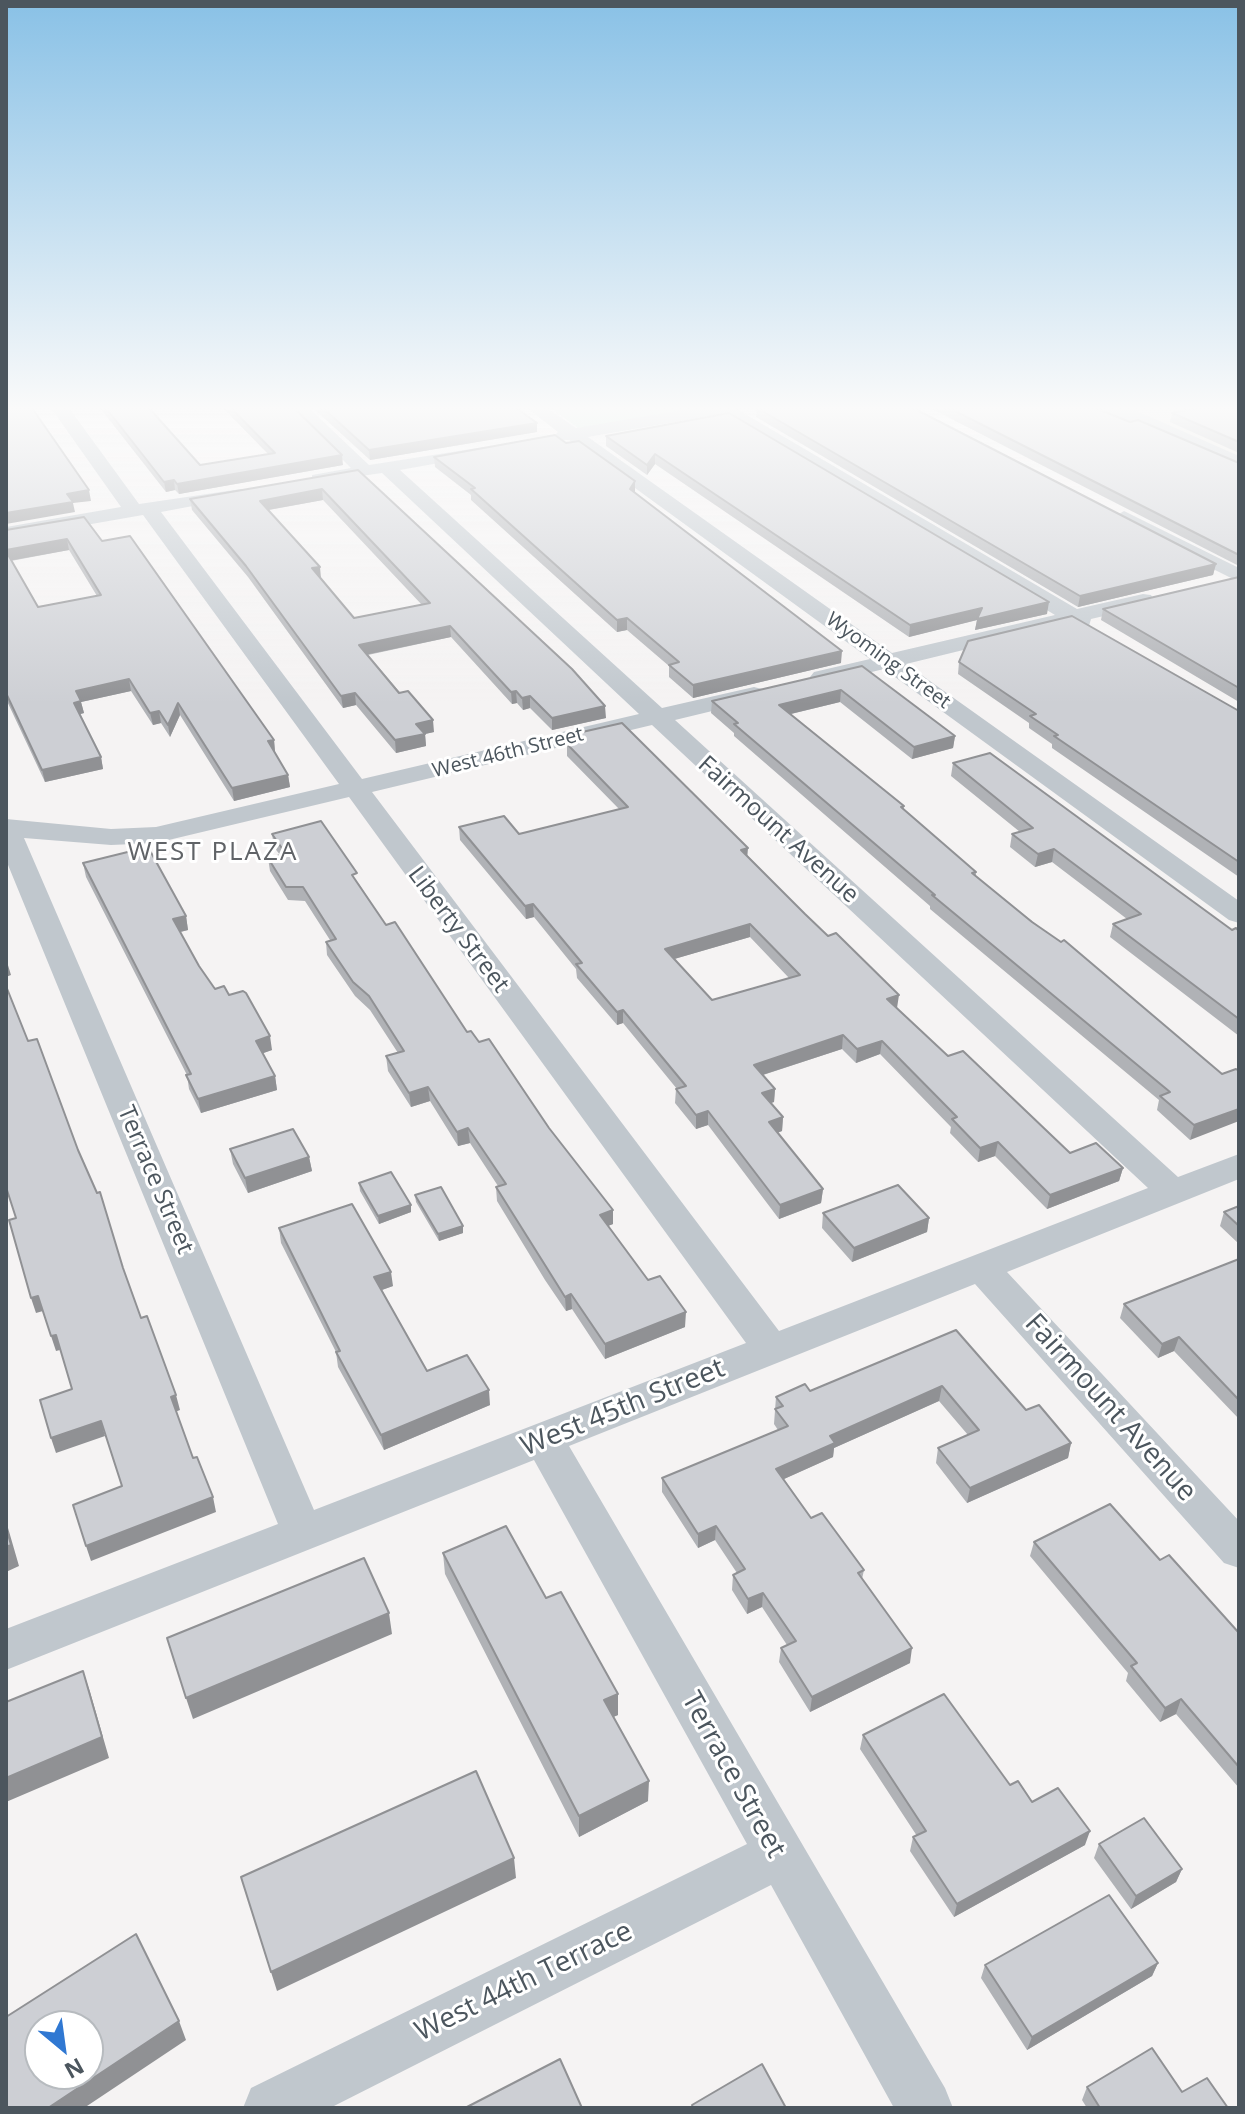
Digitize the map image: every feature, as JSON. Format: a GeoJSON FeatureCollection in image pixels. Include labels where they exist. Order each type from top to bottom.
{"type":"FeatureCollection","features":[{"type":"Feature","properties":{"kind":"street","name":"Liberty Street"},"geometry":{"type":"LineString","coordinates":[[138,507],[772,1350]]}},
{"type":"Feature","properties":{"kind":"street"},"geometry":{"type":"LineString","coordinates":[[6,533],[160,507]]}},
{"type":"Feature","properties":{"kind":"street","name":"Fairmount Avenue"},"geometry":{"type":"LineString","coordinates":[[418,507],[655,718],[1172,1191]]}},
{"type":"Feature","properties":{"kind":"street","name":"Wyoming Street"},"geometry":{"type":"LineString","coordinates":[[674,507],[1239,914]]}},
{"type":"Feature","properties":{"kind":"street"},"geometry":{"type":"LineString","coordinates":[[889,507],[1099,632]]}},
{"type":"Feature","properties":{"kind":"street"},"geometry":{"type":"LineString","coordinates":[[1103,507],[1239,577]]}},
{"type":"Feature","properties":{"kind":"street"},"geometry":{"type":"LineString","coordinates":[[1204,586],[1239,577]]}},
{"type":"Feature","properties":{"kind":"street"},"geometry":{"type":"LineString","coordinates":[[801,683],[1162,596]]}},
{"type":"Feature","properties":{"kind":"street","name":"West 46th Street"},"geometry":{"type":"LineString","coordinates":[[6,828],[111,837],[156,835],[771,690]]}},
{"type":"Feature","properties":{"kind":"street","name":"Terrace Street"},"geometry":{"type":"LineString","coordinates":[[6,828],[303,1534]]}},
{"type":"Feature","properties":{"kind":"street","name":"West 45th Street"},"geometry":{"type":"LineString","coordinates":[[6,1650],[1239,1166]]}},
{"type":"Feature","properties":{"kind":"street","name":"Fairmount Avenue"},"geometry":{"type":"LineString","coordinates":[[981,1267],[1239,1550]]}},
{"type":"Feature","properties":{"kind":"street","name":"Terrace Street"},"geometry":{"type":"LineString","coordinates":[[544,1440],[925,2108]]}},
{"type":"Feature","properties":{"kind":"street","name":"West 44th Terrace"},"geometry":{"type":"LineString","coordinates":[[271,2108],[778,1855]]}},
{"type":"Feature","properties":{"kind":"building"},"geometry":{"type":"Polygon","coordinates":[[[6,507],[45,507],[6,513],[6,507]]]}},
{"type":"Feature","properties":{"kind":"building"},"geometry":{"type":"Polygon","coordinates":[[[196,507],[265,507],[320,567],[312,568],[354,618],[430,603],[339,507],[397,507],[572,669],[605,706],[552,718],[530,696],[522,698],[516,691],[511,692],[450,626],[359,645],[399,693],[408,691],[433,720],[416,724],[425,734],[395,740],[355,693],[341,696],[246,566],[196,507]]]}},
{"type":"Feature","properties":{"kind":"building"},"geometry":{"type":"Polygon","coordinates":[[[491,507],[653,507],[842,651],[693,685],[669,665],[679,662],[627,618],[617,620],[491,507]]]}},
{"type":"Feature","properties":{"kind":"building"},"geometry":{"type":"Polygon","coordinates":[[[734,507],[888,507],[1049,602],[977,619],[982,608],[910,625],[734,507]]]}},
{"type":"Feature","properties":{"kind":"building"},"geometry":{"type":"Polygon","coordinates":[[[926,507],[1105,507],[1216,564],[1080,596],[926,507]]]}},
{"type":"Feature","properties":{"kind":"building"},"geometry":{"type":"Polygon","coordinates":[[[1144,507],[1239,507],[1239,555],[1144,507]]]}},
{"type":"Feature","properties":{"kind":"building"},"geometry":{"type":"Polygon","coordinates":[[[84,517],[102,541],[130,536],[274,740],[268,741],[288,775],[232,788],[178,703],[168,725],[159,711],[150,713],[129,679],[76,691],[81,701],[74,703],[101,757],[42,770],[6,693],[6,551],[38,607],[101,595],[67,539],[6,550],[6,530],[84,517]]]}},
{"type":"Feature","properties":{"kind":"building"},"geometry":{"type":"Polygon","coordinates":[[[1239,577],[1239,688],[1103,609],[1239,577]]]}},
{"type":"Feature","properties":{"kind":"building"},"geometry":{"type":"Polygon","coordinates":[[[1072,616],[1239,711],[1239,862],[1054,736],[1058,735],[1030,716],[1036,714],[959,662],[968,641],[1072,616]]]}},
{"type":"Feature","properties":{"kind":"building"},"geometry":{"type":"Polygon","coordinates":[[[862,666],[955,736],[914,747],[841,690],[779,705],[904,806],[901,807],[976,872],[972,873],[1032,922],[1061,942],[1064,940],[1222,1074],[1236,1069],[1239,1071],[1239,1109],[1194,1125],[1160,1096],[1170,1092],[932,895],[935,895],[734,724],[738,723],[712,701],[862,666]]]}},
{"type":"Feature","properties":{"kind":"building"},"geometry":{"type":"Polygon","coordinates":[[[622,723],[748,848],[741,850],[805,914],[828,936],[836,933],[899,995],[887,999],[948,1056],[963,1051],[1070,1153],[1096,1143],[1123,1168],[1050,1195],[998,1142],[980,1148],[952,1119],[957,1117],[882,1041],[857,1049],[843,1035],[754,1065],[775,1089],[762,1093],[783,1117],[769,1122],[823,1189],[780,1205],[708,1111],[696,1115],[676,1089],[686,1086],[623,1010],[617,1012],[576,964],[582,963],[533,904],[525,906],[459,827],[504,816],[519,834],[628,807],[567,744],[576,742],[569,735],[622,723]],[[750,924],[665,949],[712,1000],[800,975],[750,924]]]}},
{"type":"Feature","properties":{"kind":"building"},"geometry":{"type":"Polygon","coordinates":[[[990,753],[1232,930],[1236,928],[1239,931],[1239,1019],[1113,924],[1141,914],[1054,849],[1038,854],[1012,834],[1033,828],[953,763],[990,753]]]}},
{"type":"Feature","properties":{"kind":"building"},"geometry":{"type":"Polygon","coordinates":[[[321,821],[357,873],[352,875],[386,925],[395,922],[467,1032],[471,1031],[479,1042],[489,1039],[549,1128],[613,1210],[600,1215],[648,1280],[660,1276],[686,1312],[605,1344],[571,1294],[565,1297],[496,1187],[506,1184],[468,1128],[457,1132],[428,1087],[409,1093],[386,1056],[404,1051],[369,996],[353,982],[326,942],[336,939],[303,887],[286,887],[268,858],[286,854],[272,834],[321,821]]]}},
{"type":"Feature","properties":{"kind":"building"},"geometry":{"type":"Polygon","coordinates":[[[148,847],[186,916],[173,919],[199,966],[215,989],[224,986],[229,995],[246,993],[270,1036],[256,1041],[275,1076],[198,1099],[186,1075],[191,1074],[83,863],[148,847]]]}},
{"type":"Feature","properties":{"kind":"building"},"geometry":{"type":"Polygon","coordinates":[[[6,986],[28,1041],[37,1039],[78,1150],[97,1193],[100,1192],[141,1318],[147,1316],[176,1395],[171,1397],[193,1458],[197,1457],[213,1497],[86,1546],[73,1505],[122,1486],[101,1421],[51,1438],[40,1400],[72,1389],[56,1335],[51,1336],[38,1296],[31,1298],[9,1220],[16,1218],[6,1187],[6,986]]]}},
{"type":"Feature","properties":{"kind":"building"},"geometry":{"type":"Polygon","coordinates":[[[293,1129],[309,1157],[245,1178],[230,1149],[293,1129]]]}},
{"type":"Feature","properties":{"kind":"building"},"geometry":{"type":"Polygon","coordinates":[[[391,1172],[411,1205],[378,1216],[359,1183],[391,1172]]]}},
{"type":"Feature","properties":{"kind":"building"},"geometry":{"type":"Polygon","coordinates":[[[898,1185],[929,1218],[854,1248],[823,1213],[898,1185]]]}},
{"type":"Feature","properties":{"kind":"building"},"geometry":{"type":"Polygon","coordinates":[[[441,1187],[463,1226],[438,1234],[415,1195],[441,1187]]]}},
{"type":"Feature","properties":{"kind":"building"},"geometry":{"type":"Polygon","coordinates":[[[352,1204],[391,1272],[374,1277],[427,1371],[467,1355],[489,1390],[381,1435],[336,1352],[340,1351],[279,1228],[352,1204]]]}},
{"type":"Feature","properties":{"kind":"building"},"geometry":{"type":"Polygon","coordinates":[[[1239,1206],[1239,1226],[1224,1212],[1239,1206]]]}},
{"type":"Feature","properties":{"kind":"building"},"geometry":{"type":"Polygon","coordinates":[[[1239,1259],[1239,1400],[1179,1337],[1162,1344],[1124,1304],[1239,1259]]]}},
{"type":"Feature","properties":{"kind":"building"},"geometry":{"type":"Polygon","coordinates":[[[956,1330],[1026,1410],[1039,1405],[1071,1443],[970,1488],[938,1448],[979,1430],[942,1386],[830,1436],[835,1443],[776,1469],[811,1518],[822,1513],[864,1570],[858,1573],[912,1648],[812,1697],[781,1648],[796,1641],[763,1593],[748,1599],[733,1575],[745,1569],[716,1526],[698,1534],[662,1478],[788,1426],[775,1409],[783,1406],[776,1397],[805,1384],[810,1391],[956,1330]]]}},
{"type":"Feature","properties":{"kind":"building"},"geometry":{"type":"Polygon","coordinates":[[[1110,1504],[1160,1560],[1169,1555],[1239,1633],[1239,1767],[1181,1699],[1165,1708],[1131,1666],[1137,1663],[1034,1542],[1110,1504]]]}},
{"type":"Feature","properties":{"kind":"building"},"geometry":{"type":"Polygon","coordinates":[[[506,1526],[546,1598],[561,1592],[618,1694],[604,1700],[649,1781],[579,1816],[443,1553],[506,1526]]]}},
{"type":"Feature","properties":{"kind":"building"},"geometry":{"type":"Polygon","coordinates":[[[6,1527],[11,1545],[6,1547],[6,1527]]]}},
{"type":"Feature","properties":{"kind":"building"},"geometry":{"type":"Polygon","coordinates":[[[364,1558],[389,1613],[186,1698],[167,1638],[364,1558]]]}},
{"type":"Feature","properties":{"kind":"building"},"geometry":{"type":"Polygon","coordinates":[[[83,1671],[102,1737],[6,1778],[6,1702],[83,1671]]]}},
{"type":"Feature","properties":{"kind":"building"},"geometry":{"type":"Polygon","coordinates":[[[944,1694],[1010,1785],[1018,1781],[1032,1802],[1058,1788],[1090,1831],[957,1904],[913,1837],[926,1831],[863,1735],[944,1694]]]}},
{"type":"Feature","properties":{"kind":"building"},"geometry":{"type":"Polygon","coordinates":[[[476,1771],[514,1858],[271,1972],[241,1877],[476,1771]]]}},
{"type":"Feature","properties":{"kind":"building"},"geometry":{"type":"Polygon","coordinates":[[[1144,1818],[1182,1869],[1136,1896],[1099,1844],[1144,1818]]]}},
{"type":"Feature","properties":{"kind":"building"},"geometry":{"type":"Polygon","coordinates":[[[1109,1895],[1158,1963],[1032,2037],[985,1965],[1109,1895]]]}},
{"type":"Feature","properties":{"kind":"building"},"geometry":{"type":"Polygon","coordinates":[[[136,1934],[179,2021],[104,2071],[104,2010],[24,2010],[24,2090],[75,2090],[48,2108],[6,2108],[6,2017],[136,1934]]]}},
{"type":"Feature","properties":{"kind":"building"},"geometry":{"type":"Polygon","coordinates":[[[1152,2048],[1182,2092],[1207,2078],[1228,2108],[1100,2108],[1087,2087],[1152,2048]]]}},
{"type":"Feature","properties":{"kind":"building"},"geometry":{"type":"Polygon","coordinates":[[[560,2059],[582,2108],[465,2108],[560,2059]]]}},
{"type":"Feature","properties":{"kind":"building"},"geometry":{"type":"Polygon","coordinates":[[[762,2064],[786,2108],[693,2108],[692,2105],[762,2064]]]}},
{"type":"Feature","properties":{"kind":"district","name":"WEST PLAZA"},"geometry":{"type":"Point","coordinates":[213,853]}}]}
